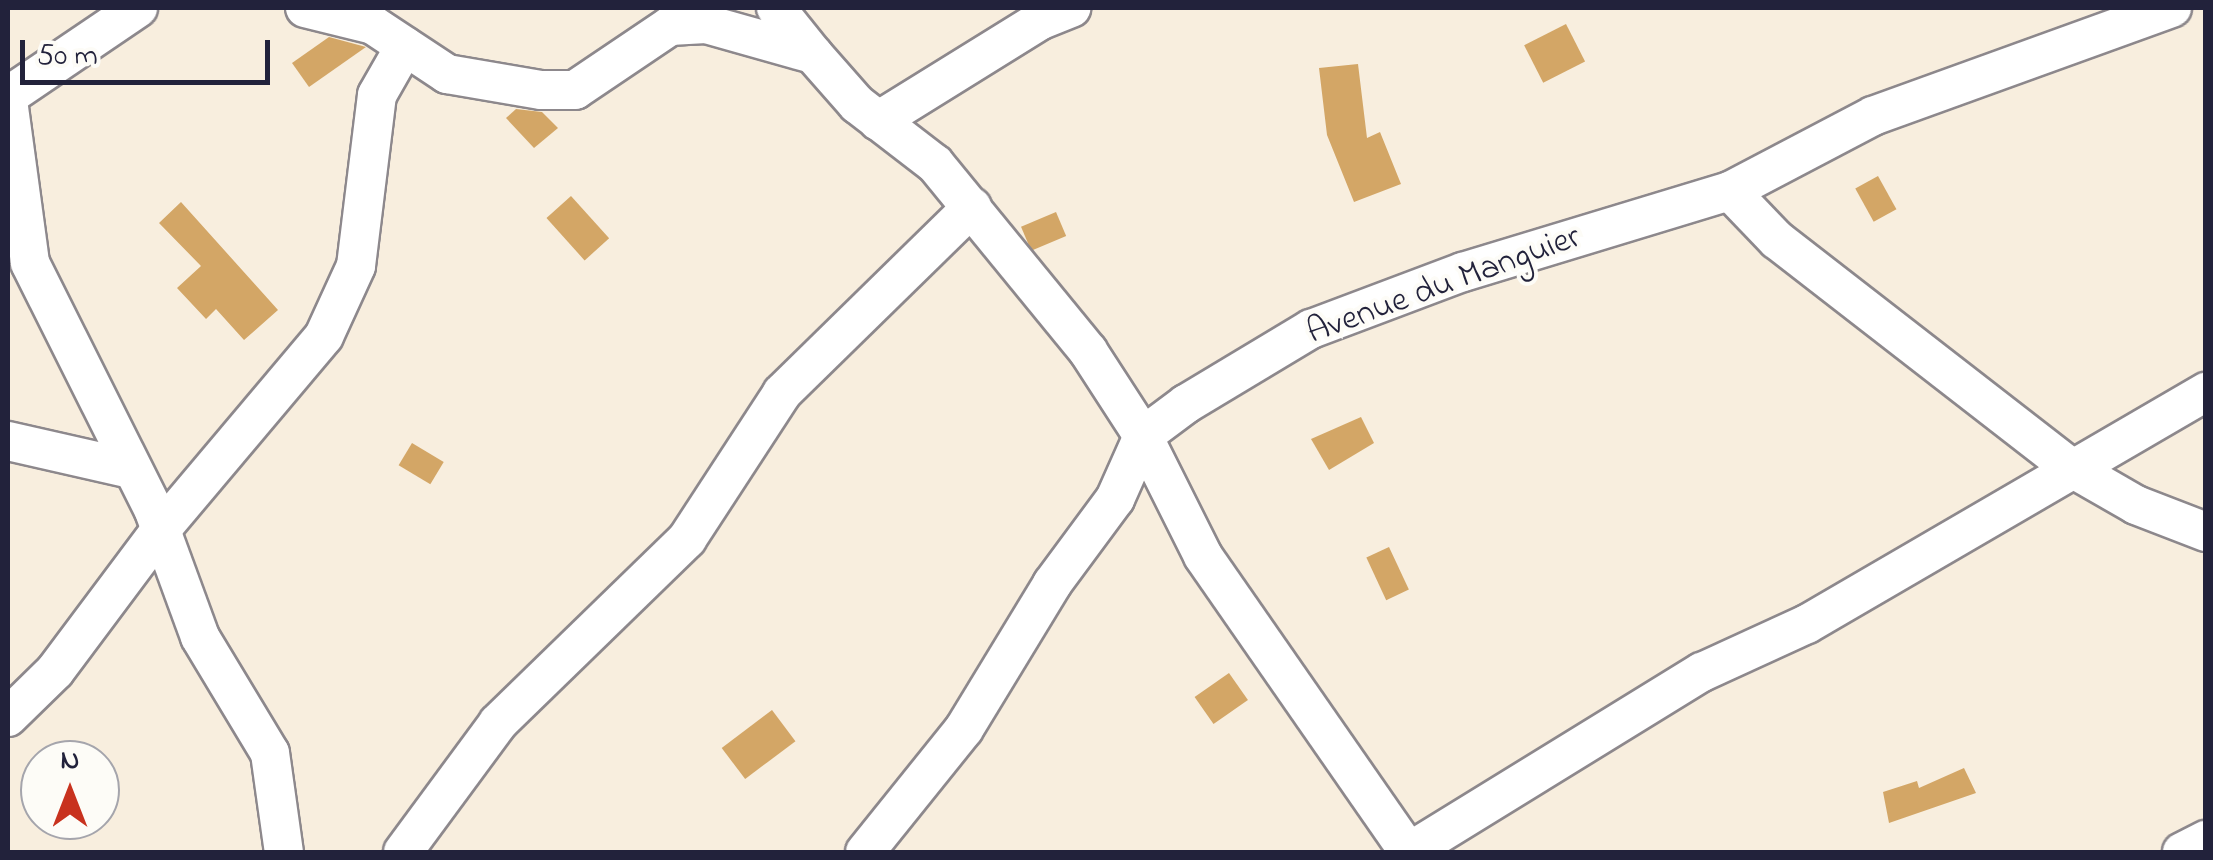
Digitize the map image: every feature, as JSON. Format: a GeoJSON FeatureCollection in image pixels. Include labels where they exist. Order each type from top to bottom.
{"type":"FeatureCollection","features":[{"type":"Feature","properties":{"kind":"street"},"geometry":{"type":"LineString","coordinates":[[138,8],[8,98],[30,263],[131,470],[200,638],[270,753],[284,852]]}},
{"type":"Feature","properties":{"kind":"street"},"geometry":{"type":"LineString","coordinates":[[304,8],[373,25],[446,74],[541,90],[575,90],[610,70],[640,40],[670,26],[706,24],[814,54]]}},
{"type":"Feature","properties":{"kind":"street"},"geometry":{"type":"LineString","coordinates":[[776,8],[878,121],[920,149],[1088,351],[1142,436],[1203,556],[1409,852],[1702,672],[1807,624],[2070,467],[2206,392]]}},
{"type":"Feature","properties":{"kind":"street"},"geometry":{"type":"LineString","coordinates":[[878,121],[1039,21],[1072,8]]}},
{"type":"Feature","properties":{"kind":"street","name":"Avenue du Manguier"},"geometry":{"type":"LineString","coordinates":[[1142,436],[1311,329],[1464,272],[1730,190],[1925,94],[2172,8]]}},
{"type":"Feature","properties":{"kind":"street"},"geometry":{"type":"LineString","coordinates":[[8,716],[55,671],[158,532],[324,336],[356,266],[377,95],[405,46]]}},
{"type":"Feature","properties":{"kind":"street"},"geometry":{"type":"LineString","coordinates":[[1730,190],[1776,240],[2070,467],[2136,506],[2206,532]]}},
{"type":"Feature","properties":{"kind":"street"},"geometry":{"type":"LineString","coordinates":[[403,852],[498,723],[686,539],[782,393],[972,207]]}},
{"type":"Feature","properties":{"kind":"street"},"geometry":{"type":"LineString","coordinates":[[866,852],[964,730],[1052,584],[1115,500],[1142,436]]}},
{"type":"Feature","properties":{"kind":"street"},"geometry":{"type":"LineString","coordinates":[[8,440],[131,470]]}},
{"type":"Feature","properties":{"kind":"street"},"geometry":{"type":"LineString","coordinates":[[2182,852],[2206,840]]}},
{"type":"Feature","properties":{"kind":"building"},"geometry":{"type":"Polygon","coordinates":[[[1566,24],[1585,61],[1543,83],[1524,45],[1566,24]]]}},
{"type":"Feature","properties":{"kind":"building"},"geometry":{"type":"Polygon","coordinates":[[[329,37],[366,47],[309,87],[292,63],[329,37]]]}},
{"type":"Feature","properties":{"kind":"building"},"geometry":{"type":"Polygon","coordinates":[[[1358,64],[1367,138],[1380,132],[1401,184],[1354,202],[1327,135],[1319,68],[1358,64]]]}},
{"type":"Feature","properties":{"kind":"building"},"geometry":{"type":"Polygon","coordinates":[[[516,109],[542,112],[558,128],[534,148],[506,118],[516,109]]]}},
{"type":"Feature","properties":{"kind":"building"},"geometry":{"type":"Polygon","coordinates":[[[1878,176],[1896,209],[1874,222],[1855,189],[1878,176]]]}},
{"type":"Feature","properties":{"kind":"building"},"geometry":{"type":"Polygon","coordinates":[[[571,196],[609,238],[585,260],[546,218],[571,196]]]}},
{"type":"Feature","properties":{"kind":"building"},"geometry":{"type":"Polygon","coordinates":[[[181,202],[278,310],[244,340],[216,309],[206,319],[177,288],[201,266],[159,223],[181,202]]]}},
{"type":"Feature","properties":{"kind":"building"},"geometry":{"type":"Polygon","coordinates":[[[1056,212],[1066,236],[1031,251],[1021,227],[1056,212]]]}},
{"type":"Feature","properties":{"kind":"building"},"geometry":{"type":"Polygon","coordinates":[[[1361,417],[1374,443],[1329,470],[1311,439],[1361,417]]]}},
{"type":"Feature","properties":{"kind":"building"},"geometry":{"type":"Polygon","coordinates":[[[412,443],[444,462],[430,484],[399,465],[412,443]]]}},
{"type":"Feature","properties":{"kind":"building"},"geometry":{"type":"Polygon","coordinates":[[[1389,547],[1409,590],[1386,600],[1366,558],[1389,547]]]}},
{"type":"Feature","properties":{"kind":"building"},"geometry":{"type":"Polygon","coordinates":[[[1229,673],[1248,700],[1214,724],[1195,697],[1229,673]]]}},
{"type":"Feature","properties":{"kind":"building"},"geometry":{"type":"Polygon","coordinates":[[[772,710],[795,741],[745,779],[722,748],[772,710]]]}},
{"type":"Feature","properties":{"kind":"building"},"geometry":{"type":"Polygon","coordinates":[[[1964,768],[1976,793],[1889,823],[1883,792],[1917,781],[1919,788],[1964,768]]]}}]}
